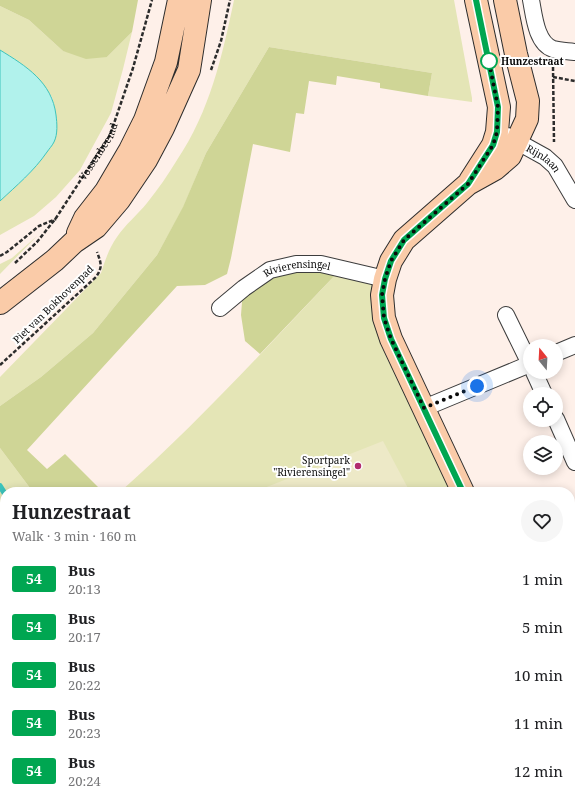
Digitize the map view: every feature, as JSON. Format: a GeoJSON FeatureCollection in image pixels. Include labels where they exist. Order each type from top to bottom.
{"type":"FeatureCollection","features":[{"type":"Feature","properties":{"kind":"street"},"geometry":{"type":"LineString","coordinates":[[74,242],[85,218],[106,191],[130,150],[145,120],[166,62],[179,0]]}},
{"type":"Feature","properties":{"kind":"street"},"geometry":{"type":"LineString","coordinates":[[0,303],[55,260],[74,242],[96,227],[119,200],[146,160],[163,128],[189,70],[200,0]]}},
{"type":"Feature","properties":{"kind":"street"},"geometry":{"type":"LineString","coordinates":[[468,184],[493,145],[497,132],[498,107],[476,0]]}},
{"type":"Feature","properties":{"kind":"street"},"geometry":{"type":"LineString","coordinates":[[461,487],[391,339],[384,318],[382,295],[391,261],[404,240],[468,184],[495,169],[510,156],[527,119],[528,102],[505,0]]}},
{"type":"Feature","properties":{"kind":"street"},"geometry":{"type":"LineString","coordinates":[[531,0],[538,33],[544,43],[552,48],[575,52]]}},
{"type":"Feature","properties":{"kind":"street","name":"Rijnlaan"},"geometry":{"type":"LineString","coordinates":[[497,132],[545,156],[555,166],[575,200]]}},
{"type":"Feature","properties":{"kind":"street","name":"Rivierensingel"},"geometry":{"type":"LineString","coordinates":[[220,308],[244,288],[270,270],[296,264],[321,264],[385,279]]}},
{"type":"Feature","properties":{"kind":"street"},"geometry":{"type":"LineString","coordinates":[[506,315],[523,350]]}},
{"type":"Feature","properties":{"kind":"street"},"geometry":{"type":"LineString","coordinates":[[563,350],[575,345]]}},
{"type":"Feature","properties":{"kind":"street"},"geometry":{"type":"LineString","coordinates":[[424,408],[523,367]]}},
{"type":"Feature","properties":{"kind":"street"},"geometry":{"type":"LineString","coordinates":[[560,427],[575,462]]}},
{"type":"Feature","properties":{"kind":"path","name":"Vossenbeemd"},"geometry":{"type":"LineString","coordinates":[[11,267],[37,242],[56,218],[110,134],[133,68],[152,0]]}},
{"type":"Feature","properties":{"kind":"path"},"geometry":{"type":"LineString","coordinates":[[545,156],[554,144],[553,77],[575,81]]}},
{"type":"Feature","properties":{"kind":"path"},"geometry":{"type":"LineString","coordinates":[[0,256],[39,226],[56,218]]}},
{"type":"Feature","properties":{"kind":"path","name":"Piet van Bokhovenpad"},"geometry":{"type":"LineString","coordinates":[[0,365],[96,277],[101,270],[96,249]]}},
{"type":"Feature","properties":{"kind":"green space"},"geometry":{"type":"Polygon","coordinates":[[[0,0],[138,0],[132,32],[107,57],[86,59],[63,51],[29,20],[0,6],[0,0]]]}},
{"type":"Feature","properties":{"kind":"green space"},"geometry":{"type":"Polygon","coordinates":[[[234,0],[454,0],[472,102],[428,96],[432,73],[269,47],[206,153],[183,208],[157,255],[93,333],[41,377],[0,406],[0,377],[101,273],[114,241],[155,192],[188,141],[198,122],[213,83],[225,42],[234,0]]]}},
{"type":"Feature","properties":{"kind":"green space"},"geometry":{"type":"Polygon","coordinates":[[[0,6],[29,20],[63,51],[107,57],[132,32],[111,113],[80,170],[56,197],[34,216],[0,235],[0,201],[28,175],[43,158],[54,141],[57,124],[52,97],[26,67],[0,50],[0,6]]]}},
{"type":"Feature","properties":{"kind":"green space"},"geometry":{"type":"Polygon","coordinates":[[[269,47],[432,73],[428,96],[380,88],[380,83],[337,76],[336,85],[309,81],[304,114],[296,113],[290,152],[253,144],[227,274],[205,285],[177,286],[27,450],[47,469],[65,454],[98,487],[29,487],[0,448],[0,406],[41,377],[93,333],[157,255],[183,207],[206,153],[269,47]]]}},
{"type":"Feature","properties":{"kind":"green space"},"geometry":{"type":"Polygon","coordinates":[[[37,236],[0,274],[0,264],[12,258],[37,236]]]}},
{"type":"Feature","properties":{"kind":"green space"},"geometry":{"type":"Polygon","coordinates":[[[286,268],[338,272],[260,354],[245,341],[241,315],[243,289],[286,268]]]}},
{"type":"Feature","properties":{"kind":"green space"},"geometry":{"type":"Polygon","coordinates":[[[338,272],[375,279],[376,326],[381,345],[449,487],[126,487],[177,439],[258,357],[338,272]]]}},
{"type":"Feature","properties":{"kind":"green space"},"geometry":{"type":"Polygon","coordinates":[[[0,448],[29,487],[0,487],[0,448]]]}},
{"type":"Feature","properties":{"kind":"shaded area","name":"Sportpark \"Rivierensingel\""},"geometry":{"type":"Polygon","coordinates":[[[383,441],[407,487],[267,487],[383,441]]]}},
{"type":"Feature","properties":{"kind":"water"},"geometry":{"type":"Polygon","coordinates":[[[0,50],[28,69],[43,84],[54,103],[57,128],[54,142],[42,159],[25,178],[0,201],[0,50]]]}},
{"type":"Feature","properties":{"kind":"bus line","name":"54"},"geometry":{"type":"LineString","coordinates":[[461,487],[391,339],[384,318],[382,295],[391,261],[404,240],[468,184],[493,145],[497,132],[498,107],[476,0]]}},
{"type":"Feature","properties":{"kind":"place","name":"Hunzestraat"},"geometry":{"type":"Point","coordinates":[489,61]}},
{"type":"Feature","properties":{"kind":"place","name":"Sportpark \"Rivierensingel\""},"geometry":{"type":"Point","coordinates":[358,466]}},
{"type":"Feature","properties":{"kind":"route"},"geometry":{"type":"LineString","coordinates":[[477,386],[424,408],[391,339],[384,318],[382,295],[391,261],[404,240],[468,184],[493,145],[497,132],[498,107],[488,57],[489,61]]}}]}
